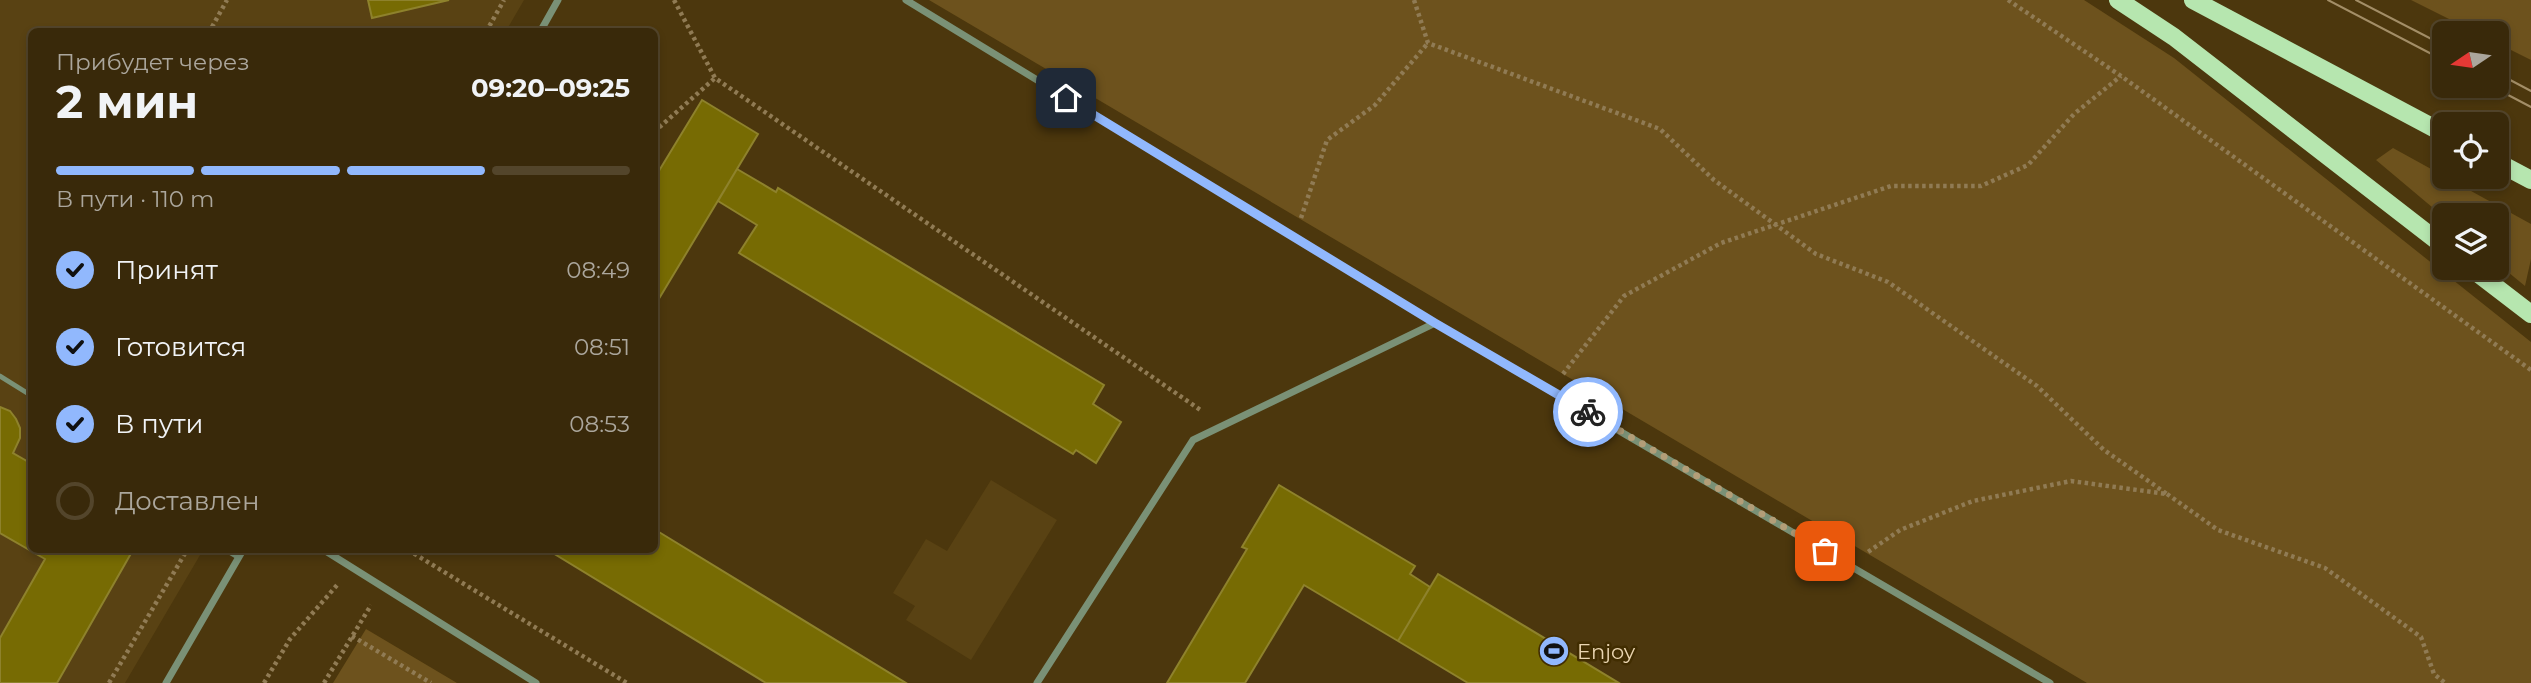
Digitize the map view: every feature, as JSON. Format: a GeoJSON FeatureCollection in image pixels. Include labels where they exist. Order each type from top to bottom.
{"type":"FeatureCollection","features":[{"type":"Feature","properties":{"kind":"main road"},"geometry":{"type":"LineString","coordinates":[[2118,0],[2175,37],[2432,237]]}},
{"type":"Feature","properties":{"kind":"main road"},"geometry":{"type":"LineString","coordinates":[[2193,0],[2432,127]]}},
{"type":"Feature","properties":{"kind":"main road"},"geometry":{"type":"LineString","coordinates":[[2509,168],[2531,180]]}},
{"type":"Feature","properties":{"kind":"main road"},"geometry":{"type":"LineString","coordinates":[[2487,280],[2531,314]]}},
{"type":"Feature","properties":{"kind":"street"},"geometry":{"type":"LineString","coordinates":[[542,28],[558,0]]}},
{"type":"Feature","properties":{"kind":"street"},"geometry":{"type":"LineString","coordinates":[[906,0],[1435,323],[2050,683]]}},
{"type":"Feature","properties":{"kind":"street"},"geometry":{"type":"LineString","coordinates":[[1037,683],[1193,440],[1435,323]]}},
{"type":"Feature","properties":{"kind":"street"},"geometry":{"type":"LineString","coordinates":[[166,683],[240,553]]}},
{"type":"Feature","properties":{"kind":"street"},"geometry":{"type":"LineString","coordinates":[[329,553],[536,683]]}},
{"type":"Feature","properties":{"kind":"lane"},"geometry":{"type":"LineString","coordinates":[[0,376],[28,394]]}},
{"type":"Feature","properties":{"kind":"path"},"geometry":{"type":"LineString","coordinates":[[212,28],[227,0]]}},
{"type":"Feature","properties":{"kind":"path"},"geometry":{"type":"LineString","coordinates":[[488,28],[504,0]]}},
{"type":"Feature","properties":{"kind":"path"},"geometry":{"type":"LineString","coordinates":[[674,0],[715,78],[1224,425]]}},
{"type":"Feature","properties":{"kind":"path"},"geometry":{"type":"LineString","coordinates":[[1415,0],[1428,43]]}},
{"type":"Feature","properties":{"kind":"path"},"geometry":{"type":"LineString","coordinates":[[2008,0],[2121,76],[2531,370]]}},
{"type":"Feature","properties":{"kind":"path"},"geometry":{"type":"LineString","coordinates":[[1295,237],[1327,140],[1375,105],[1428,43]]}},
{"type":"Feature","properties":{"kind":"path"},"geometry":{"type":"LineString","coordinates":[[1428,43],[1660,130],[1714,180],[1816,254],[1888,282],[2036,386],[2104,450],[2218,530],[2325,568],[2421,637],[2434,674],[2445,683]]}},
{"type":"Feature","properties":{"kind":"path"},"geometry":{"type":"LineString","coordinates":[[1562,374],[1624,296],[1721,243],[1891,186],[1980,186],[2028,165],[2074,114],[2121,76]]}},
{"type":"Feature","properties":{"kind":"path"},"geometry":{"type":"LineString","coordinates":[[658,128],[715,78]]}},
{"type":"Feature","properties":{"kind":"path"},"geometry":{"type":"LineString","coordinates":[[1849,565],[1900,530],[1973,501],[2071,481],[2167,494]]}},
{"type":"Feature","properties":{"kind":"path"},"geometry":{"type":"LineString","coordinates":[[109,683],[185,553]]}},
{"type":"Feature","properties":{"kind":"path"},"geometry":{"type":"LineString","coordinates":[[413,553],[627,683]]}},
{"type":"Feature","properties":{"kind":"path"},"geometry":{"type":"LineString","coordinates":[[264,683],[290,639],[353,568]]}},
{"type":"Feature","properties":{"kind":"path"},"geometry":{"type":"LineString","coordinates":[[324,683],[382,586]]}},
{"type":"Feature","properties":{"kind":"path"},"geometry":{"type":"LineString","coordinates":[[352,636],[431,683]]}},
{"type":"Feature","properties":{"kind":"shaded area"},"geometry":{"type":"Polygon","coordinates":[[[0,0],[524,0],[508,28],[28,28],[28,553],[201,553],[125,683],[0,683],[0,0]]]}},
{"type":"Feature","properties":{"kind":"shaded area"},"geometry":{"type":"Polygon","coordinates":[[[929,0],[2084,0],[2174,58],[2432,263],[2432,280],[2453,280],[2531,342],[2531,683],[2087,683],[929,0]]]}},
{"type":"Feature","properties":{"kind":"shaded area"},"geometry":{"type":"Polygon","coordinates":[[[2411,0],[2531,0],[2531,60],[2510,50],[2510,21],[2453,21],[2411,0]]]}},
{"type":"Feature","properties":{"kind":"shaded area"},"geometry":{"type":"Polygon","coordinates":[[[2393,148],[2432,169],[2432,189],[2467,189],[2493,203],[2432,203],[2432,207],[2376,160],[2393,148]]]}},
{"type":"Feature","properties":{"kind":"shaded area"},"geometry":{"type":"Polygon","coordinates":[[[2509,212],[2531,224],[2531,259],[2525,286],[2509,273],[2509,212]]]}},
{"type":"Feature","properties":{"kind":"shaded area"},"geometry":{"type":"Polygon","coordinates":[[[991,480],[1057,520],[971,660],[906,620],[915,606],[893,593],[926,539],[947,551],[991,480]]]}},
{"type":"Feature","properties":{"kind":"shaded area"},"geometry":{"type":"Polygon","coordinates":[[[366,629],[457,683],[333,683],[366,629]]]}},
{"type":"Feature","properties":{"kind":"building"},"geometry":{"type":"Polygon","coordinates":[[[368,0],[449,0],[372,18],[368,0]]]}},
{"type":"Feature","properties":{"kind":"building"},"geometry":{"type":"Polygon","coordinates":[[[702,100],[758,134],[658,300],[658,172],[702,100]]]}},
{"type":"Feature","properties":{"kind":"building"},"geometry":{"type":"Polygon","coordinates":[[[737,169],[776,192],[778,188],[1104,385],[1093,404],[1121,422],[1096,463],[1076,450],[1073,454],[739,253],[757,225],[718,201],[737,169]]]}},
{"type":"Feature","properties":{"kind":"building"},"geometry":{"type":"Polygon","coordinates":[[[0,407],[10,411],[20,428],[20,438],[13,453],[28,462],[28,549],[0,533],[0,407]]]}},
{"type":"Feature","properties":{"kind":"building"},"geometry":{"type":"Polygon","coordinates":[[[1279,485],[1415,566],[1410,574],[1430,587],[1398,641],[1304,585],[1245,683],[1167,683],[1247,549],[1242,547],[1279,485]]]}},
{"type":"Feature","properties":{"kind":"building"},"geometry":{"type":"Polygon","coordinates":[[[658,531],[906,683],[766,683],[553,553],[658,553],[658,531]]]}},
{"type":"Feature","properties":{"kind":"building"},"geometry":{"type":"Polygon","coordinates":[[[35,553],[131,553],[57,683],[0,683],[0,638],[45,559],[35,553]]]}},
{"type":"Feature","properties":{"kind":"building"},"geometry":{"type":"Polygon","coordinates":[[[1438,574],[1619,683],[1468,683],[1398,641],[1438,574]]]}},
{"type":"Feature","properties":{"kind":"tram line"},"geometry":{"type":"LineString","coordinates":[[2328,0],[2432,54]]}},
{"type":"Feature","properties":{"kind":"tram line"},"geometry":{"type":"LineString","coordinates":[[2356,0],[2432,39]]}},
{"type":"Feature","properties":{"kind":"tram line"},"geometry":{"type":"LineString","coordinates":[[2510,80],[2531,91]]}},
{"type":"Feature","properties":{"kind":"tram line"},"geometry":{"type":"LineString","coordinates":[[2510,96],[2531,107]]}},
{"type":"Feature","properties":{"kind":"way so far"},"geometry":{"type":"LineString","coordinates":[[1588,412],[1825,551]]}},
{"type":"Feature","properties":{"kind":"place","name":"Enjoy"},"geometry":{"type":"Point","coordinates":[1554,651]}},
{"type":"Feature","properties":{"kind":"route"},"geometry":{"type":"LineString","coordinates":[[1066,98],[1435,323],[1588,412]]}}]}
